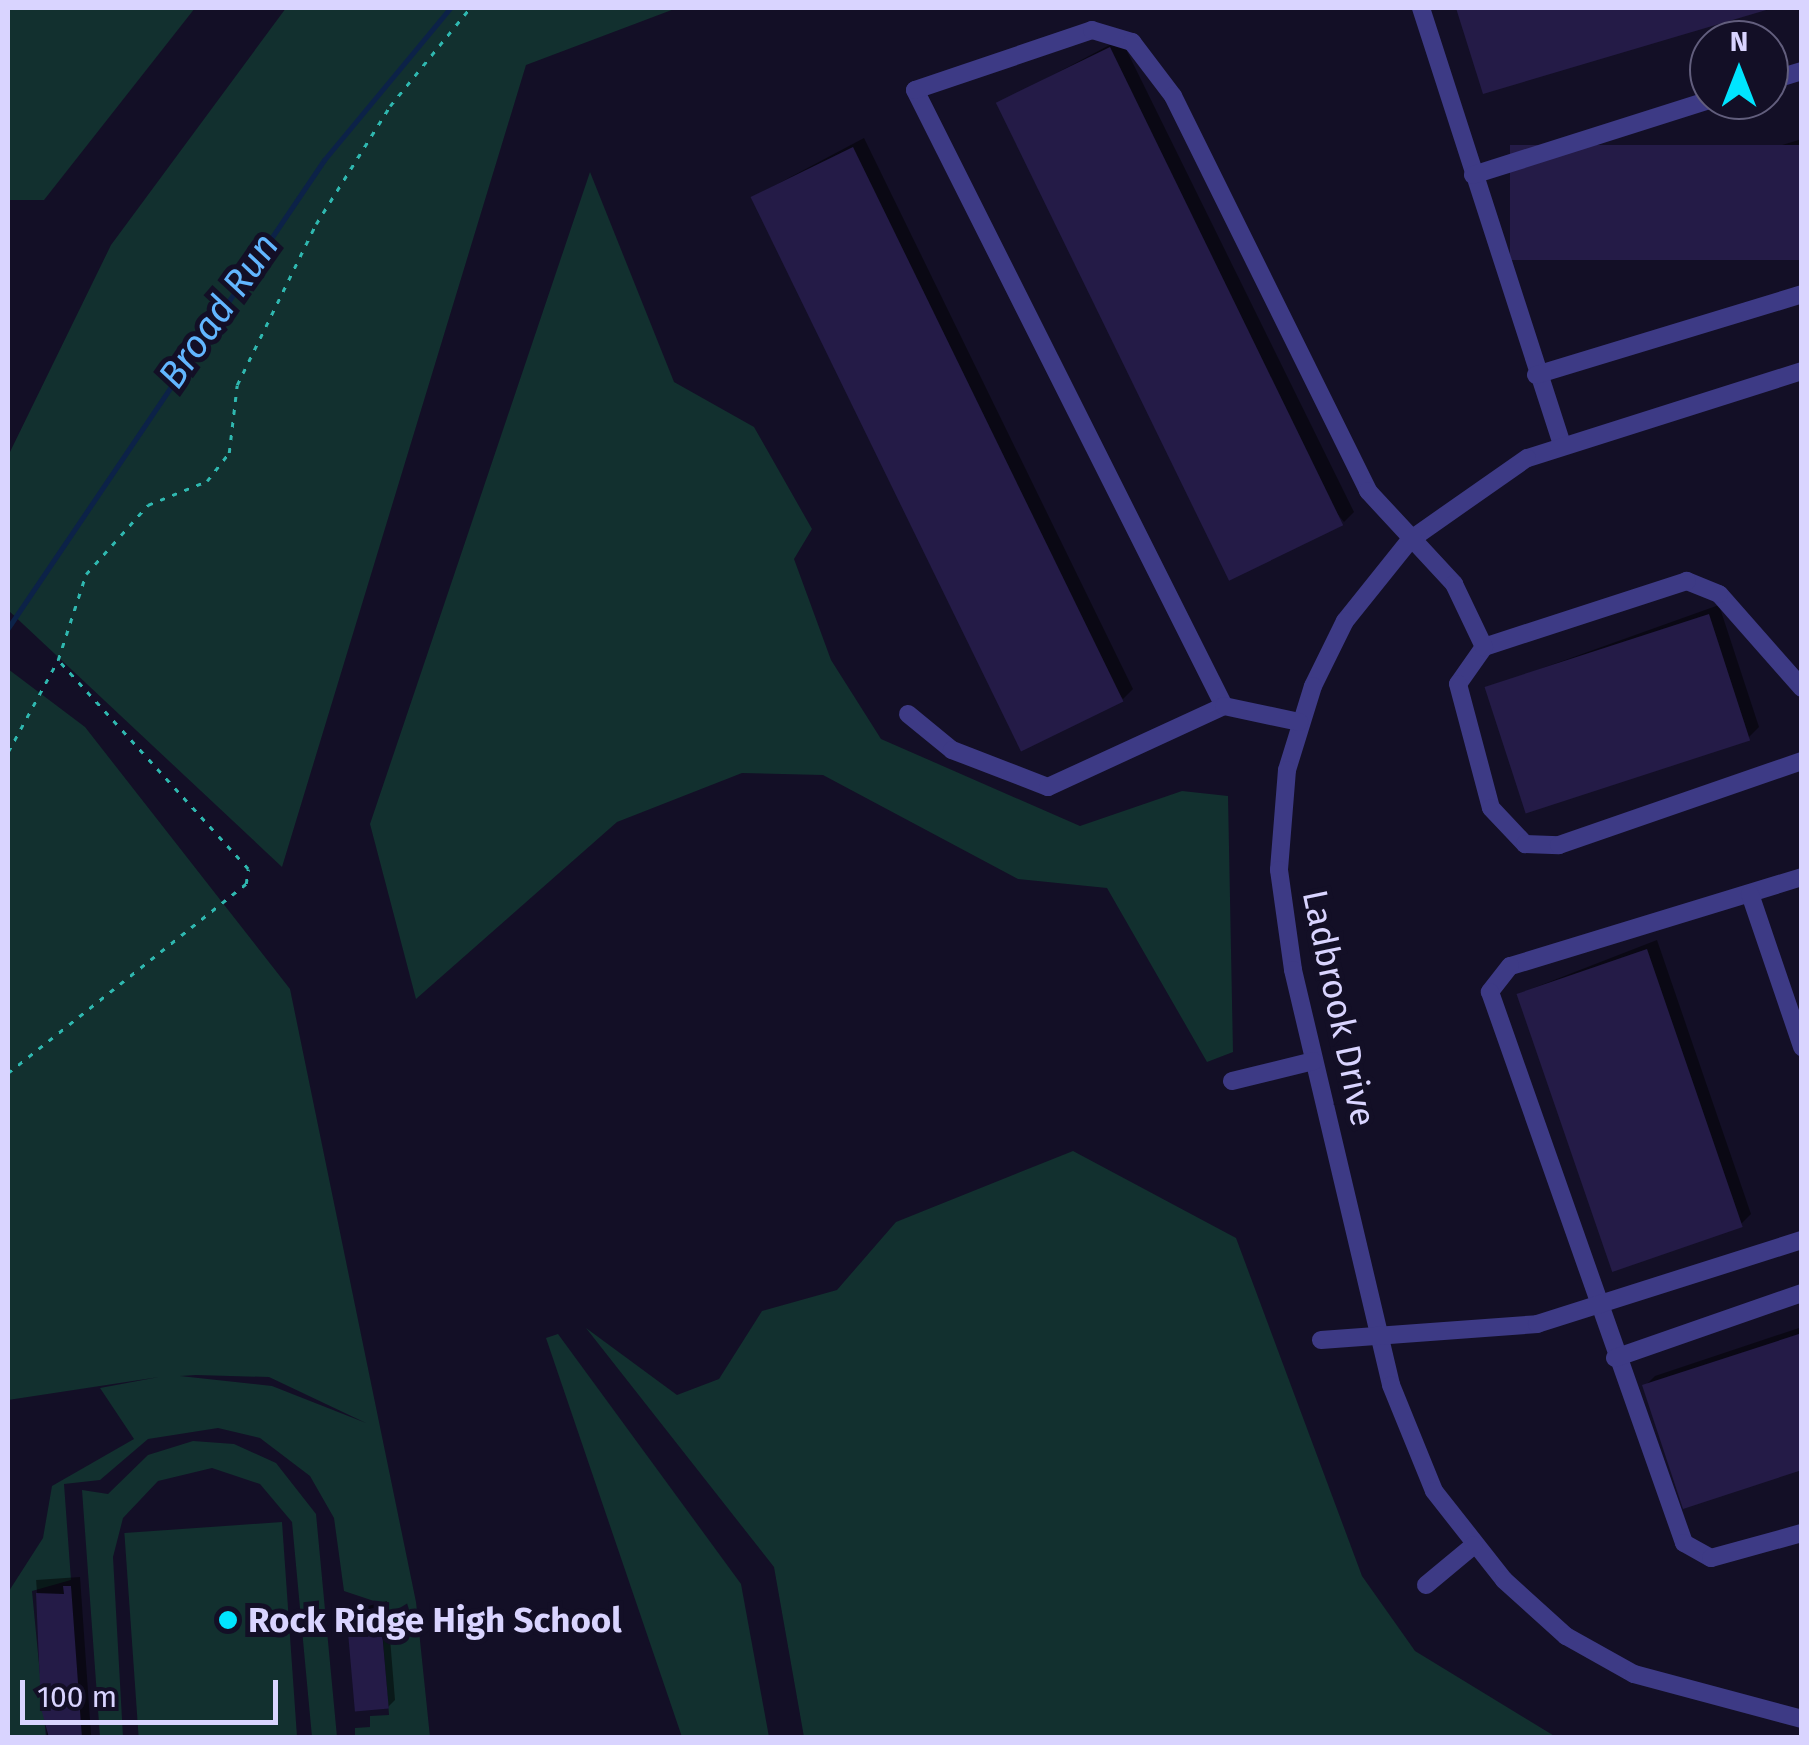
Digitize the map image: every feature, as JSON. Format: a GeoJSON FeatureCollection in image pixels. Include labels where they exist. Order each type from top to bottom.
{"type":"FeatureCollection","features":[{"type":"Feature","properties":{"kind":"street"},"geometry":{"type":"LineString","coordinates":[[1420,8],[1536,375],[1562,444]]}},
{"type":"Feature","properties":{"kind":"street"},"geometry":{"type":"LineString","coordinates":[[1224,706],[915,90],[1092,30],[1132,42],[1173,96],[1368,491],[1454,584],[1484,647]]}},
{"type":"Feature","properties":{"kind":"street"},"geometry":{"type":"LineString","coordinates":[[1472,175],[1689,107]]}},
{"type":"Feature","properties":{"kind":"street"},"geometry":{"type":"LineString","coordinates":[[1536,375],[1802,294]]}},
{"type":"Feature","properties":{"kind":"street","name":"Ladbrook Drive"},"geometry":{"type":"LineString","coordinates":[[1801,372],[1562,444],[1486,482],[1410,540],[1346,621],[1300,722],[1279,870],[1314,1061],[1378,1332],[1414,1450],[1474,1545],[1566,1636],[1634,1674],[1802,1719]]}},
{"type":"Feature","properties":{"kind":"street"},"geometry":{"type":"LineString","coordinates":[[1802,688],[1698,582],[1484,647],[1466,662],[1458,701],[1499,826],[1524,844],[1558,845],[1802,761]]}},
{"type":"Feature","properties":{"kind":"street"},"geometry":{"type":"LineString","coordinates":[[908,714],[952,750],[1048,787],[1224,706],[1300,722]]}},
{"type":"Feature","properties":{"kind":"street"},"geometry":{"type":"LineString","coordinates":[[1802,877],[1572,944],[1493,981],[1492,1004],[1676,1528],[1696,1554],[1726,1556],[1802,1532]]}},
{"type":"Feature","properties":{"kind":"street"},"geometry":{"type":"LineString","coordinates":[[1750,894],[1802,1046]]}},
{"type":"Feature","properties":{"kind":"street"},"geometry":{"type":"LineString","coordinates":[[1232,1081],[1314,1061]]}},
{"type":"Feature","properties":{"kind":"street"},"geometry":{"type":"LineString","coordinates":[[1321,1340],[1378,1332],[1537,1324],[1598,1308],[1802,1240]]}},
{"type":"Feature","properties":{"kind":"street"},"geometry":{"type":"LineString","coordinates":[[1616,1358],[1802,1293]]}},
{"type":"Feature","properties":{"kind":"street"},"geometry":{"type":"LineString","coordinates":[[1426,1585],[1474,1545]]}},
{"type":"Feature","properties":{"kind":"path"},"geometry":{"type":"LineString","coordinates":[[8,752],[58,660],[86,574],[148,505],[207,481],[229,453],[237,385],[316,224],[390,106],[470,8]]}},
{"type":"Feature","properties":{"kind":"path"},"geometry":{"type":"LineString","coordinates":[[8,1073],[246,884],[248,869],[58,660]]}},
{"type":"Feature","properties":{"kind":"green space"},"geometry":{"type":"Polygon","coordinates":[[[8,8],[195,8],[44,200],[8,200],[8,8]]]}},
{"type":"Feature","properties":{"kind":"green space"},"geometry":{"type":"Polygon","coordinates":[[[286,8],[677,8],[526,65],[282,867],[8,610],[8,456],[111,245],[286,8]]]}},
{"type":"Feature","properties":{"kind":"green space"},"geometry":{"type":"Polygon","coordinates":[[[590,172],[674,382],[754,427],[812,529],[794,559],[831,660],[881,739],[1080,826],[1182,791],[1228,796],[1233,1052],[1207,1062],[1107,888],[1018,879],[823,775],[742,773],[617,822],[416,999],[370,824],[590,172]]]}},
{"type":"Feature","properties":{"kind":"green space"},"geometry":{"type":"Polygon","coordinates":[[[8,669],[85,727],[290,989],[416,1602],[430,1737],[355,1736],[355,1728],[370,1727],[370,1716],[389,1715],[380,1603],[344,1591],[334,1518],[310,1476],[260,1438],[218,1428],[148,1439],[100,1480],[64,1484],[71,1580],[32,1591],[46,1737],[8,1737],[9,1591],[43,1538],[52,1486],[134,1439],[100,1388],[159,1377],[8,1400],[8,669]],[[180,1376],[272,1386],[366,1423],[269,1377],[180,1376]]]}},
{"type":"Feature","properties":{"kind":"green space"},"geometry":{"type":"Polygon","coordinates":[[[1073,1151],[1236,1238],[1362,1576],[1415,1651],[1556,1737],[804,1737],[774,1567],[586,1328],[677,1395],[719,1379],[762,1311],[837,1290],[896,1222],[1073,1151]]]}},
{"type":"Feature","properties":{"kind":"green space"},"geometry":{"type":"Polygon","coordinates":[[[558,1334],[741,1584],[769,1737],[682,1737],[546,1338],[558,1334]]]}},
{"type":"Feature","properties":{"kind":"green space"},"geometry":{"type":"Polygon","coordinates":[[[193,1441],[234,1444],[276,1463],[316,1514],[337,1737],[312,1737],[292,1522],[260,1484],[212,1468],[158,1481],[123,1518],[113,1557],[123,1737],[100,1737],[82,1490],[108,1494],[148,1455],[193,1441]]]}},
{"type":"Feature","properties":{"kind":"green space"},"geometry":{"type":"Polygon","coordinates":[[[282,1522],[297,1737],[139,1738],[124,1533],[282,1522]]]}},
{"type":"Feature","properties":{"kind":"building"},"geometry":{"type":"Polygon","coordinates":[[[1456,8],[1773,8],[1733,20],[1689,20],[1689,33],[1483,94],[1456,8]]]}},
{"type":"Feature","properties":{"kind":"building"},"geometry":{"type":"Polygon","coordinates":[[[1110,47],[1343,525],[1229,581],[996,103],[1110,47]]]}},
{"type":"Feature","properties":{"kind":"building"},"geometry":{"type":"Polygon","coordinates":[[[1510,145],[1802,145],[1802,260],[1510,260],[1510,145]]]}},
{"type":"Feature","properties":{"kind":"building"},"geometry":{"type":"Polygon","coordinates":[[[853,147],[1123,702],[1021,752],[751,197],[853,147]]]}},
{"type":"Feature","properties":{"kind":"building"},"geometry":{"type":"Polygon","coordinates":[[[1709,614],[1750,740],[1526,813],[1485,687],[1709,614]]]}},
{"type":"Feature","properties":{"kind":"building"},"geometry":{"type":"Polygon","coordinates":[[[1647,949],[1743,1227],[1612,1272],[1517,994],[1647,949]]]}},
{"type":"Feature","properties":{"kind":"building"},"geometry":{"type":"Polygon","coordinates":[[[1802,1333],[1802,1470],[1683,1509],[1642,1385],[1802,1333]]]}},
{"type":"Feature","properties":{"kind":"building"},"geometry":{"type":"Polygon","coordinates":[[[63,1586],[71,1586],[82,1738],[49,1738],[41,1708],[36,1593],[64,1594],[63,1586]]]}},
{"type":"Feature","properties":{"kind":"building"},"geometry":{"type":"Polygon","coordinates":[[[380,1608],[389,1709],[355,1712],[346,1611],[380,1608]]]}},
{"type":"Feature","properties":{"kind":"waterway","name":"Broad Run"},"geometry":{"type":"LineString","coordinates":[[8,628],[324,160],[450,8]]}},
{"type":"Feature","properties":{"kind":"place","name":"Rock Ridge High School"},"geometry":{"type":"Point","coordinates":[228,1620]}}]}
